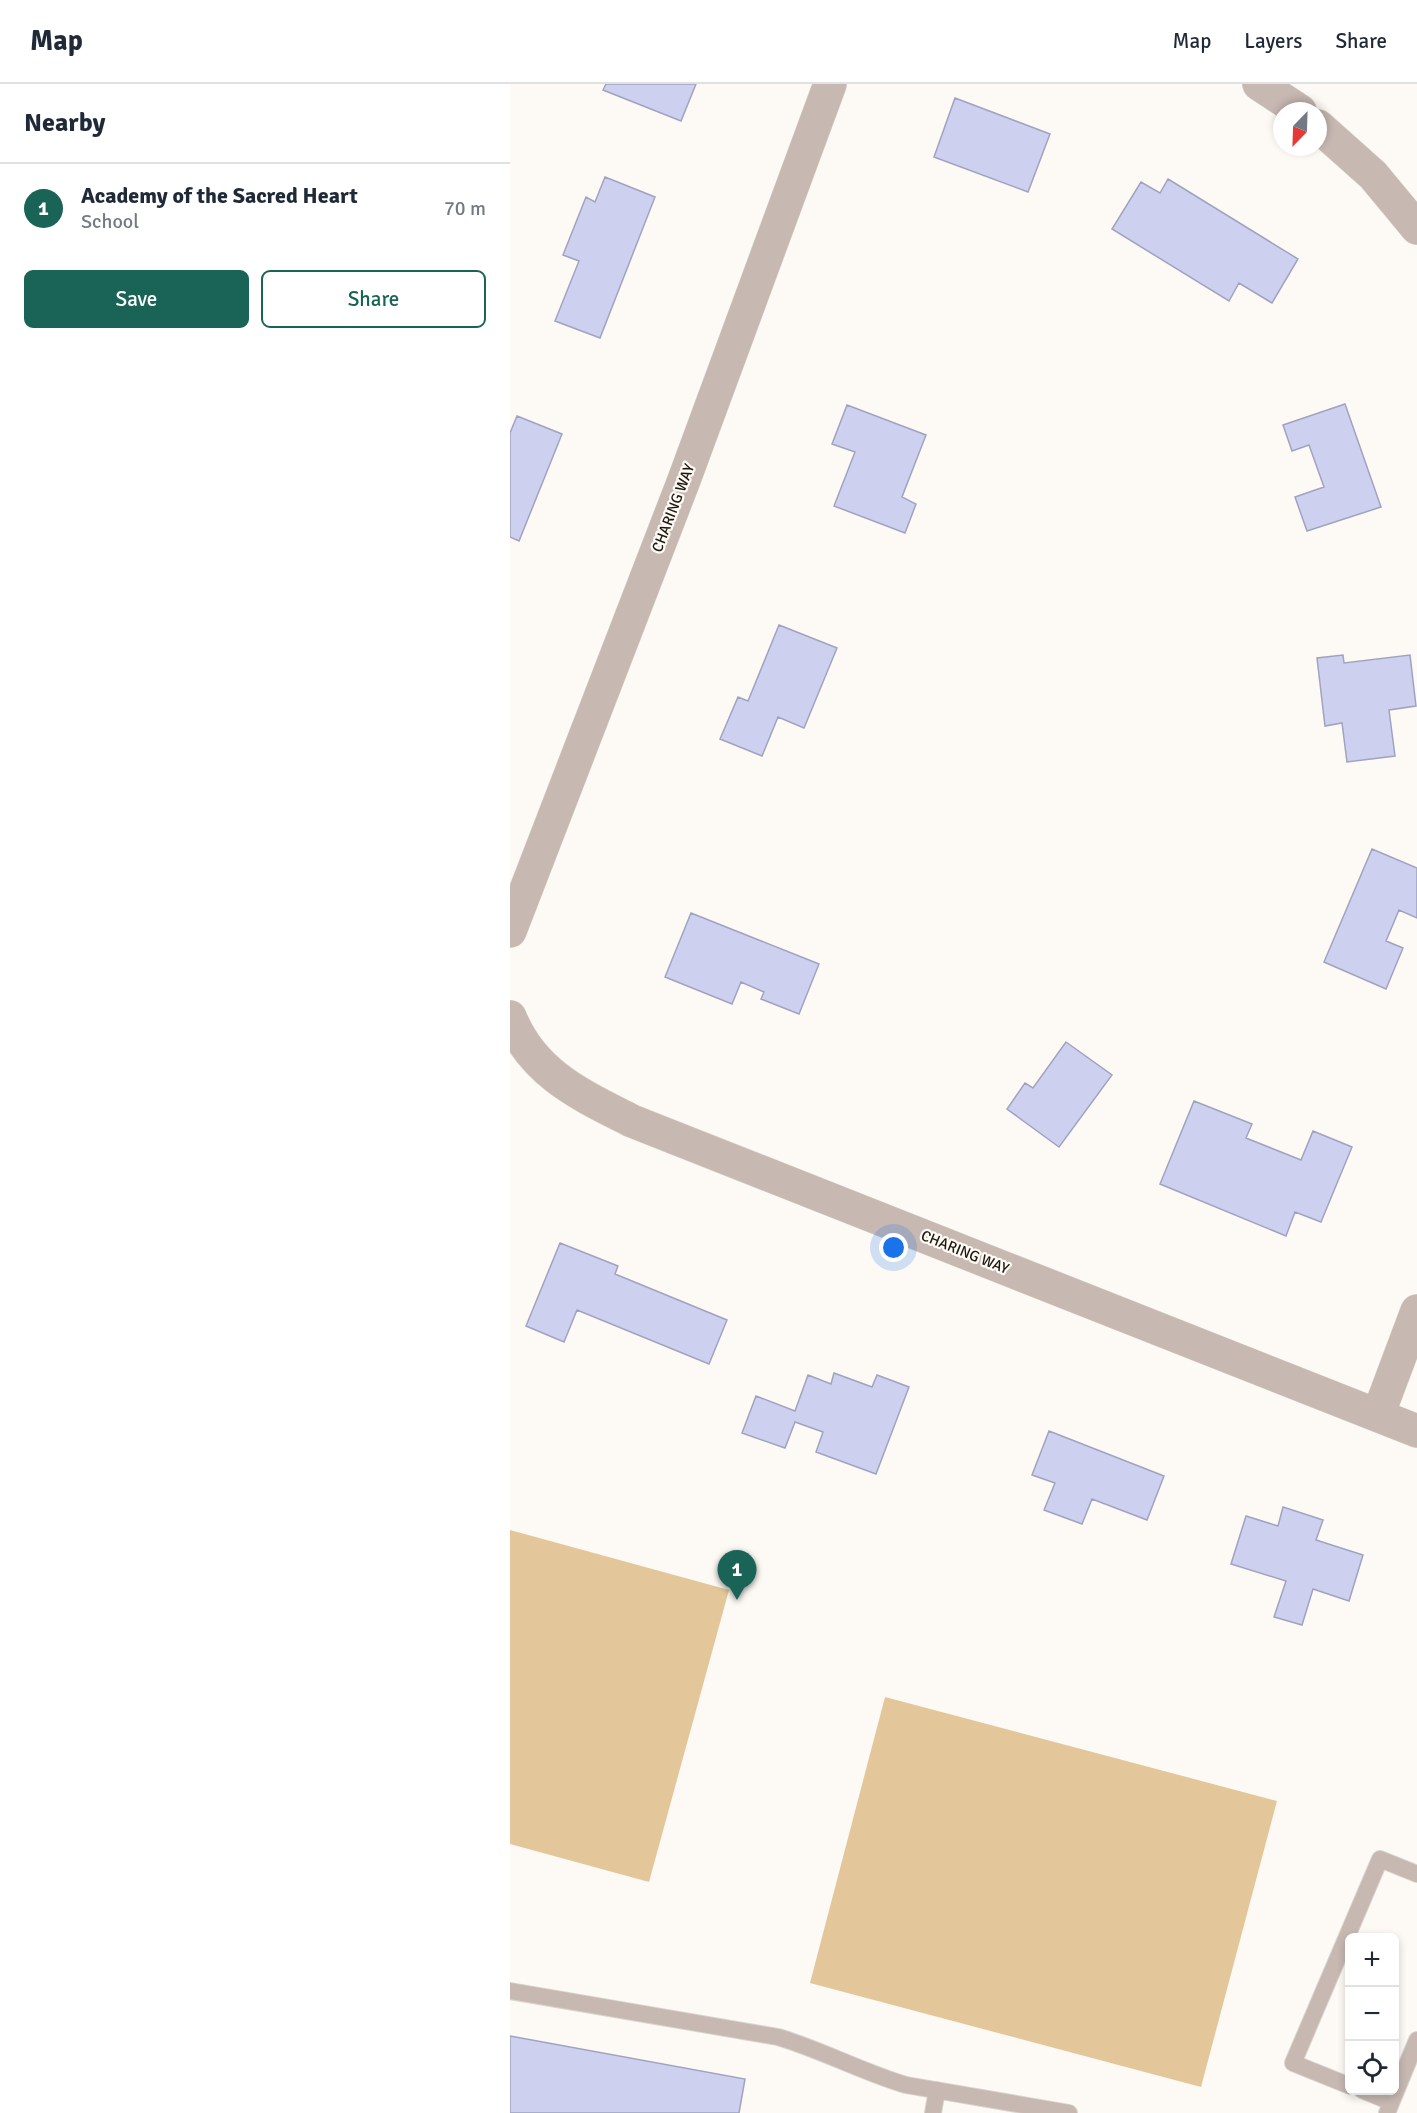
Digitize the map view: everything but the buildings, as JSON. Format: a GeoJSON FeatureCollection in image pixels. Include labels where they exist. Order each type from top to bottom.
{"type":"FeatureCollection","features":[{"type":"Feature","properties":{"kind":"street","name":"CHARING WAY"},"geometry":{"type":"LineString","coordinates":[[510,931],[688,469],[830,84]]}},
{"type":"Feature","properties":{"kind":"street"},"geometry":{"type":"LineString","coordinates":[[1259,84],[1286,102]]}},
{"type":"Feature","properties":{"kind":"street"},"geometry":{"type":"LineString","coordinates":[[1327,134],[1373,175],[1417,228]]}},
{"type":"Feature","properties":{"kind":"street","name":"CHARING WAY"},"geometry":{"type":"LineString","coordinates":[[510,1017],[516,1033],[543,1066],[575,1092],[632,1121],[1417,1431]]}},
{"type":"Feature","properties":{"kind":"street"},"geometry":{"type":"LineString","coordinates":[[1378,1415],[1417,1311]]}},
{"type":"Feature","properties":{"kind":"lane"},"geometry":{"type":"LineString","coordinates":[[1345,2083],[1293,2063],[1380,1859],[1417,1874]]}},
{"type":"Feature","properties":{"kind":"lane"},"geometry":{"type":"LineString","coordinates":[[510,1990],[778,2037],[802,2044],[906,2085],[1035,2110],[1069,2113]]}},
{"type":"Feature","properties":{"kind":"lane"},"geometry":{"type":"LineString","coordinates":[[1368,2095],[1389,2108],[1417,2040]]}},
{"type":"Feature","properties":{"kind":"lane"},"geometry":{"type":"LineString","coordinates":[[933,2113],[937,2090]]}},
{"type":"Feature","properties":{"kind":"shaded area"},"geometry":{"type":"Polygon","coordinates":[[[510,1530],[729,1590],[649,1882],[510,1844],[510,1530]]]}},
{"type":"Feature","properties":{"kind":"shaded area"},"geometry":{"type":"Polygon","coordinates":[[[885,1697],[1277,1801],[1201,2087],[810,1983],[885,1697]]]}},
{"type":"Feature","properties":{"kind":"place","name":"Academy of the Sacred Heart"},"geometry":{"type":"Point","coordinates":[737,1600]}}]}
